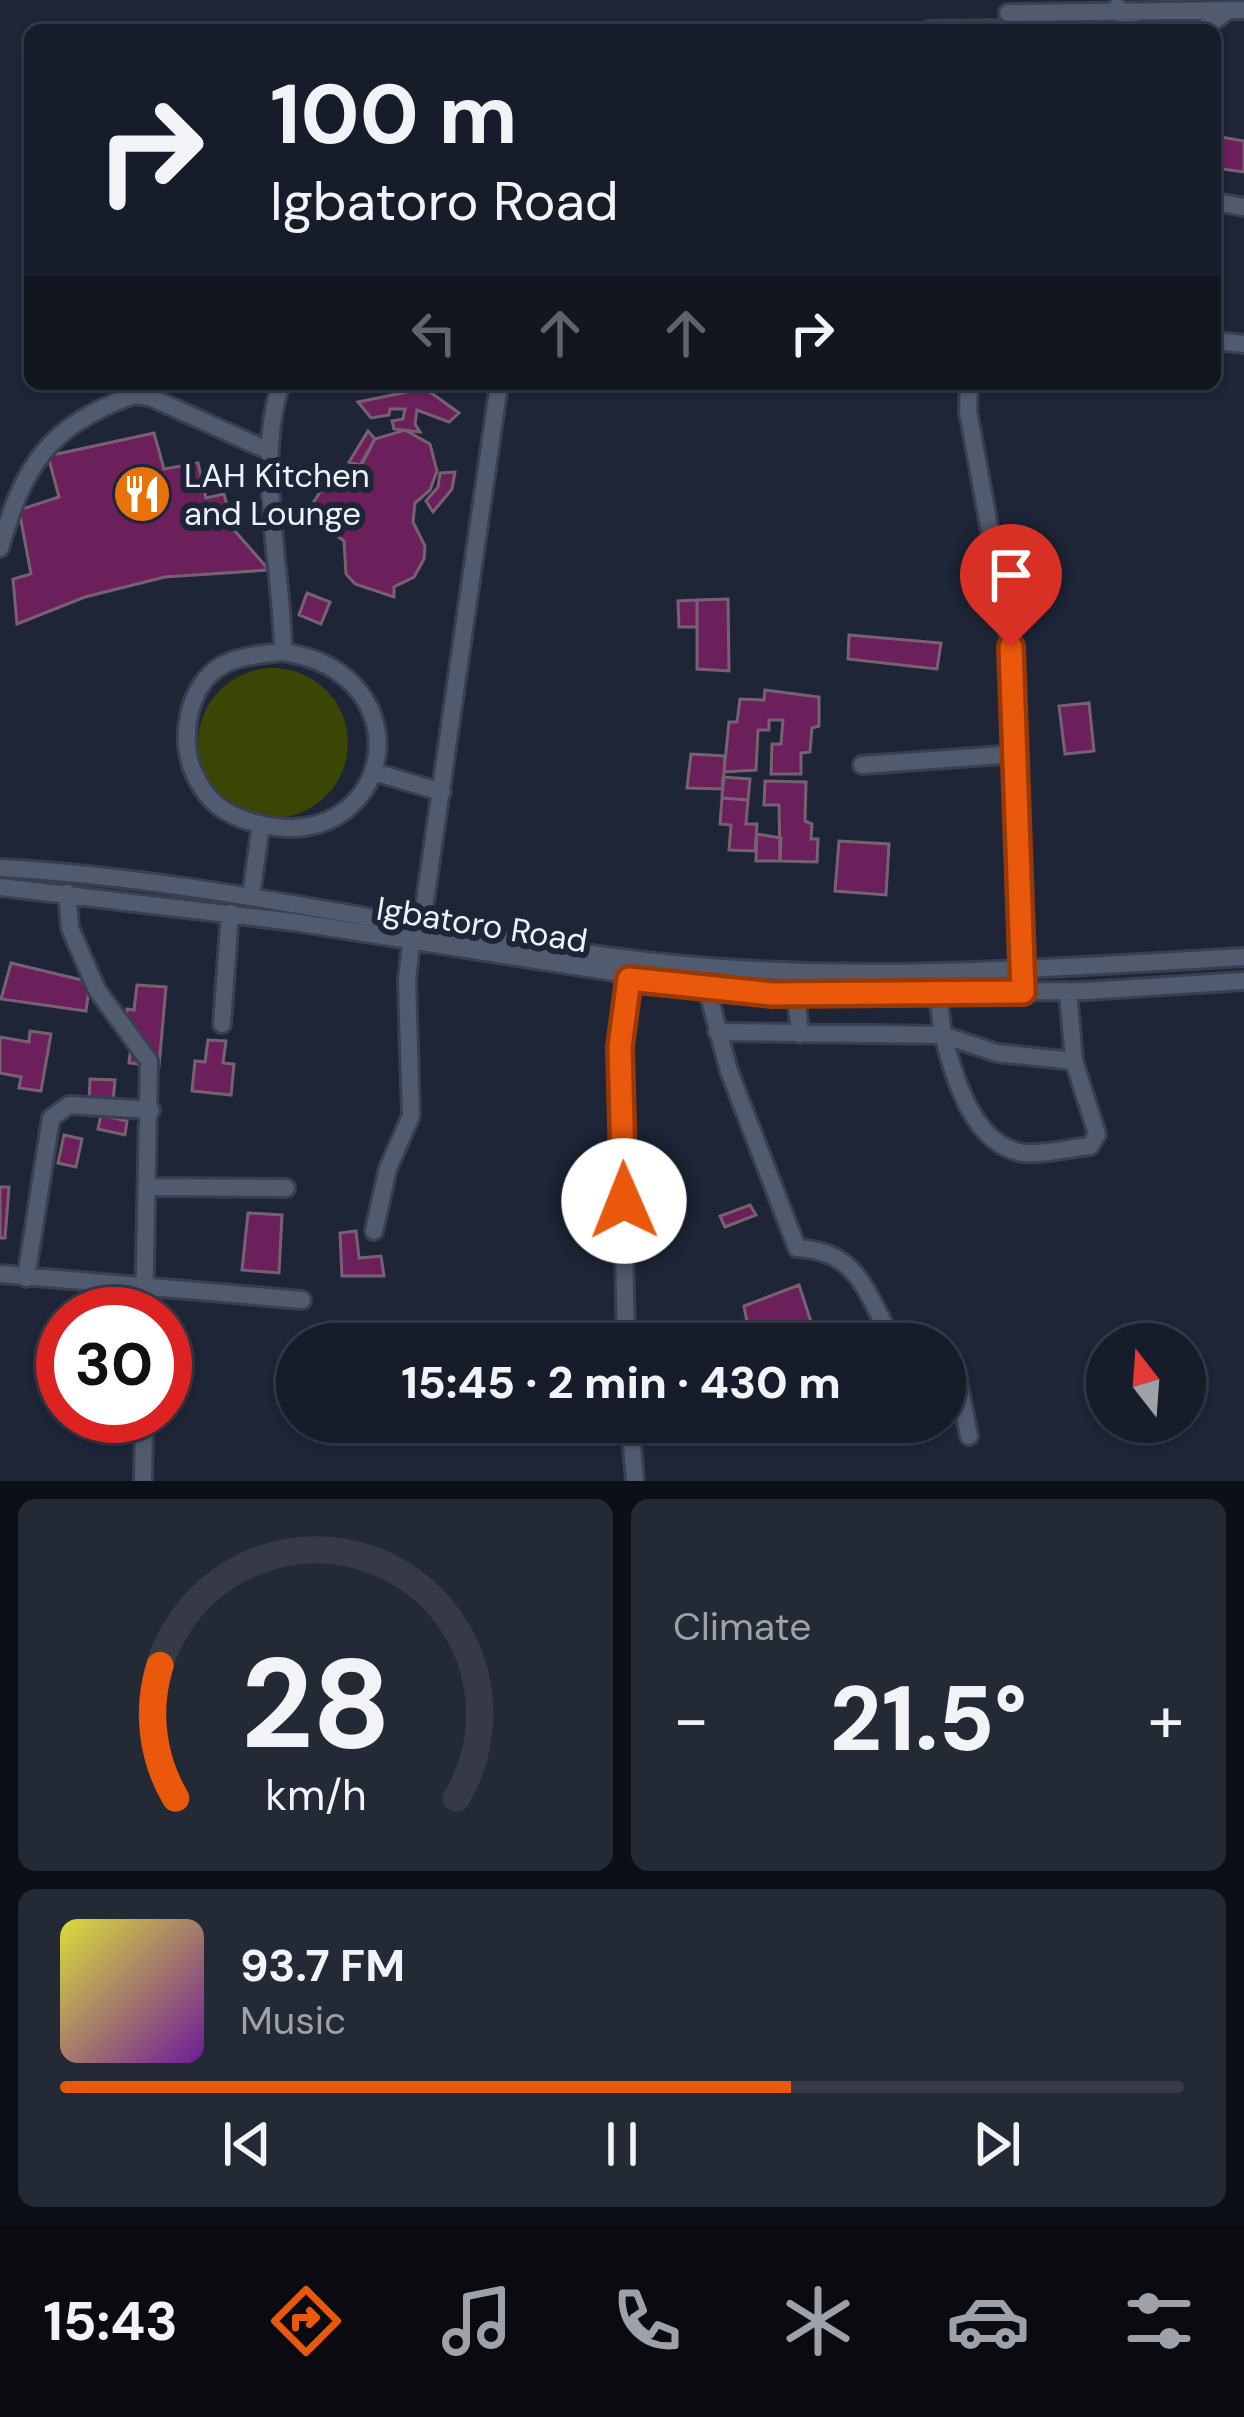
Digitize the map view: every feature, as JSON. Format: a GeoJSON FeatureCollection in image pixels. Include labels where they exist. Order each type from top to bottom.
{"type":"FeatureCollection","features":[{"type":"Feature","properties":{"kind":"street"},"geometry":{"type":"LineString","coordinates":[[968,24],[1148,4],[1237,9]]}},
{"type":"Feature","properties":{"kind":"street"},"geometry":{"type":"LineString","coordinates":[[1117,8],[1130,24]]}},
{"type":"Feature","properties":{"kind":"street"},"geometry":{"type":"LineString","coordinates":[[0,548],[19,484],[43,448],[116,401],[155,390],[269,451]]}},
{"type":"Feature","properties":{"kind":"street"},"geometry":{"type":"LineString","coordinates":[[279,390],[271,411],[269,451],[283,652]]}},
{"type":"Feature","properties":{"kind":"street"},"geometry":{"type":"LineString","coordinates":[[422,922],[499,390]]}},
{"type":"Feature","properties":{"kind":"street"},"geometry":{"type":"LineString","coordinates":[[969,390],[968,411],[1011,647],[1023,992]]}},
{"type":"Feature","properties":{"kind":"street"},"geometry":{"type":"LineString","coordinates":[[283,652],[318,657],[349,675],[370,703],[379,737],[374,772],[356,803],[328,825],[261,825],[226,814],[202,791],[188,760],[186,726],[197,693],[219,667],[283,652]]}},
{"type":"Feature","properties":{"kind":"street"},"geometry":{"type":"LineString","coordinates":[[862,765],[1016,754]]}},
{"type":"Feature","properties":{"kind":"street"},"geometry":{"type":"LineString","coordinates":[[374,772],[442,792]]}},
{"type":"Feature","properties":{"kind":"street"},"geometry":{"type":"LineString","coordinates":[[250,895],[261,825]]}},
{"type":"Feature","properties":{"kind":"street","name":"Igbatoro Road"},"geometry":{"type":"LineString","coordinates":[[0,868],[230,913],[707,989],[938,995],[1244,981]]}},
{"type":"Feature","properties":{"kind":"street","name":"Igbatoro Road"},"geometry":{"type":"LineString","coordinates":[[0,887],[67,893],[111,887],[250,895],[704,967],[872,973],[1244,957]]}},
{"type":"Feature","properties":{"kind":"street"},"geometry":{"type":"LineString","coordinates":[[67,893],[70,928],[97,989],[149,1061],[144,1285]]}},
{"type":"Feature","properties":{"kind":"street"},"geometry":{"type":"LineString","coordinates":[[222,1024],[230,913]]}},
{"type":"Feature","properties":{"kind":"street"},"geometry":{"type":"LineString","coordinates":[[374,1231],[388,1168],[411,1116],[407,980],[412,944]]}},
{"type":"Feature","properties":{"kind":"street"},"geometry":{"type":"LineString","coordinates":[[626,1323],[620,1047],[629,979]]}},
{"type":"Feature","properties":{"kind":"street"},"geometry":{"type":"LineString","coordinates":[[707,989],[717,1032],[797,1248],[824,1250],[848,1263],[883,1323]]}},
{"type":"Feature","properties":{"kind":"street"},"geometry":{"type":"LineString","coordinates":[[938,995],[943,1035],[968,1111],[981,1126],[1024,1153],[1096,1141],[1074,1061],[1068,992]]}},
{"type":"Feature","properties":{"kind":"street"},"geometry":{"type":"LineString","coordinates":[[796,994],[800,1034]]}},
{"type":"Feature","properties":{"kind":"street"},"geometry":{"type":"LineString","coordinates":[[717,1032],[943,1035],[998,1054],[1074,1061]]}},
{"type":"Feature","properties":{"kind":"street"},"geometry":{"type":"LineString","coordinates":[[26,1277],[51,1118],[57,1109],[69,1105],[151,1110]]}},
{"type":"Feature","properties":{"kind":"street"},"geometry":{"type":"LineString","coordinates":[[148,1187],[286,1188]]}},
{"type":"Feature","properties":{"kind":"street"},"geometry":{"type":"LineString","coordinates":[[0,1274],[302,1300]]}},
{"type":"Feature","properties":{"kind":"street"},"geometry":{"type":"LineString","coordinates":[[966,1421],[969,1436]]}},
{"type":"Feature","properties":{"kind":"street"},"geometry":{"type":"LineString","coordinates":[[143,1443],[143,1481]]}},
{"type":"Feature","properties":{"kind":"street"},"geometry":{"type":"LineString","coordinates":[[632,1443],[635,1481]]}},
{"type":"Feature","properties":{"kind":"green space"},"geometry":{"type":"Polygon","coordinates":[[[273,668],[302,674],[326,690],[342,714],[348,743],[342,772],[326,796],[302,812],[273,818],[244,812],[220,796],[204,772],[198,743],[204,714],[220,690],[244,674],[273,668]]]}},
{"type":"Feature","properties":{"kind":"building"},"geometry":{"type":"Polygon","coordinates":[[[1221,137],[1244,141],[1244,172],[1221,169],[1221,137]]]}},
{"type":"Feature","properties":{"kind":"building"},"geometry":{"type":"Polygon","coordinates":[[[427,390],[459,413],[449,422],[417,410],[415,424],[420,432],[394,429],[392,421],[403,419],[405,409],[390,409],[389,415],[371,418],[358,402],[427,390]]]}},
{"type":"Feature","properties":{"kind":"building"},"geometry":{"type":"Polygon","coordinates":[[[405,430],[430,444],[437,471],[430,490],[415,503],[413,522],[425,546],[424,559],[414,577],[394,587],[394,597],[355,584],[346,574],[344,541],[319,522],[313,503],[324,486],[355,478],[375,439],[405,430]]]}},
{"type":"Feature","properties":{"kind":"building"},"geometry":{"type":"Polygon","coordinates":[[[368,431],[375,439],[360,465],[349,462],[368,431]]]}},
{"type":"Feature","properties":{"kind":"building"},"geometry":{"type":"Polygon","coordinates":[[[154,433],[164,469],[198,463],[206,498],[224,494],[234,530],[269,570],[165,577],[85,597],[17,624],[13,579],[31,574],[19,510],[59,497],[48,456],[154,433]]]}},
{"type":"Feature","properties":{"kind":"building"},"geometry":{"type":"Polygon","coordinates":[[[455,472],[452,489],[433,512],[426,501],[438,487],[440,473],[455,472]]]}},
{"type":"Feature","properties":{"kind":"building"},"geometry":{"type":"Polygon","coordinates":[[[307,593],[330,602],[321,624],[299,615],[307,593]]]}},
{"type":"Feature","properties":{"kind":"building"},"geometry":{"type":"Polygon","coordinates":[[[728,599],[729,671],[697,669],[697,600],[728,599]]]}},
{"type":"Feature","properties":{"kind":"building"},"geometry":{"type":"Polygon","coordinates":[[[697,600],[697,627],[679,627],[678,601],[697,600]]]}},
{"type":"Feature","properties":{"kind":"building"},"geometry":{"type":"Polygon","coordinates":[[[849,635],[941,643],[937,669],[848,659],[849,635]]]}},
{"type":"Feature","properties":{"kind":"building"},"geometry":{"type":"Polygon","coordinates":[[[765,690],[819,697],[819,726],[812,728],[810,752],[801,753],[801,774],[771,774],[772,744],[781,744],[783,720],[769,720],[769,730],[758,730],[756,770],[724,772],[729,722],[737,722],[740,699],[764,700],[765,690]]]}},
{"type":"Feature","properties":{"kind":"building"},"geometry":{"type":"Polygon","coordinates":[[[1089,703],[1094,751],[1065,754],[1059,706],[1089,703]]]}},
{"type":"Feature","properties":{"kind":"building"},"geometry":{"type":"Polygon","coordinates":[[[691,754],[725,756],[723,789],[687,788],[691,754]]]}},
{"type":"Feature","properties":{"kind":"building"},"geometry":{"type":"Polygon","coordinates":[[[723,777],[750,779],[748,800],[722,798],[723,777]]]}},
{"type":"Feature","properties":{"kind":"building"},"geometry":{"type":"Polygon","coordinates":[[[765,781],[806,782],[805,821],[812,824],[811,839],[818,839],[817,862],[780,861],[779,805],[764,805],[765,781]]]}},
{"type":"Feature","properties":{"kind":"building"},"geometry":{"type":"Polygon","coordinates":[[[722,798],[748,800],[746,824],[757,824],[755,851],[729,850],[731,825],[720,824],[722,798]]]}},
{"type":"Feature","properties":{"kind":"building"},"geometry":{"type":"Polygon","coordinates":[[[757,834],[781,838],[780,861],[756,861],[757,834]]]}},
{"type":"Feature","properties":{"kind":"building"},"geometry":{"type":"Polygon","coordinates":[[[839,841],[889,844],[886,895],[835,891],[839,841]]]}},
{"type":"Feature","properties":{"kind":"building"},"geometry":{"type":"Polygon","coordinates":[[[11,963],[90,982],[86,1011],[1,999],[11,963]]]}},
{"type":"Feature","properties":{"kind":"building"},"geometry":{"type":"Polygon","coordinates":[[[137,985],[166,987],[159,1066],[129,1063],[133,1031],[125,1030],[127,1009],[134,1010],[137,985]]]}},
{"type":"Feature","properties":{"kind":"building"},"geometry":{"type":"Polygon","coordinates":[[[30,1031],[51,1034],[41,1091],[19,1088],[21,1077],[0,1073],[0,1037],[29,1042],[30,1031]]]}},
{"type":"Feature","properties":{"kind":"building"},"geometry":{"type":"Polygon","coordinates":[[[208,1040],[226,1041],[223,1063],[234,1064],[231,1095],[192,1091],[195,1061],[205,1062],[208,1040]]]}},
{"type":"Feature","properties":{"kind":"building"},"geometry":{"type":"Polygon","coordinates":[[[90,1079],[115,1080],[113,1101],[89,1100],[90,1079]]]}},
{"type":"Feature","properties":{"kind":"building"},"geometry":{"type":"Polygon","coordinates":[[[101,1115],[127,1121],[125,1135],[98,1129],[101,1115]]]}},
{"type":"Feature","properties":{"kind":"building"},"geometry":{"type":"Polygon","coordinates":[[[64,1135],[82,1139],[76,1167],[58,1163],[64,1135]]]}},
{"type":"Feature","properties":{"kind":"building"},"geometry":{"type":"Polygon","coordinates":[[[0,1187],[9,1187],[5,1238],[0,1238],[0,1187]]]}},
{"type":"Feature","properties":{"kind":"building"},"geometry":{"type":"Polygon","coordinates":[[[750,1205],[756,1215],[725,1227],[720,1216],[750,1205]]]}},
{"type":"Feature","properties":{"kind":"building"},"geometry":{"type":"Polygon","coordinates":[[[248,1213],[282,1215],[279,1273],[242,1270],[248,1213]]]}},
{"type":"Feature","properties":{"kind":"building"},"geometry":{"type":"Polygon","coordinates":[[[356,1231],[359,1258],[381,1256],[384,1276],[342,1276],[340,1233],[356,1231]]]}},
{"type":"Feature","properties":{"kind":"building"},"geometry":{"type":"Polygon","coordinates":[[[799,1285],[811,1323],[747,1323],[744,1306],[799,1285]]]}},
{"type":"Feature","properties":{"kind":"place","name":"LAH Kitchen and Lounge"},"geometry":{"type":"Point","coordinates":[142,494]}},
{"type":"Feature","properties":{"kind":"route"},"geometry":{"type":"LineString","coordinates":[[624,1201],[620,1047],[629,979],[747,993],[825,996],[1023,992],[1011,647]]}}]}
